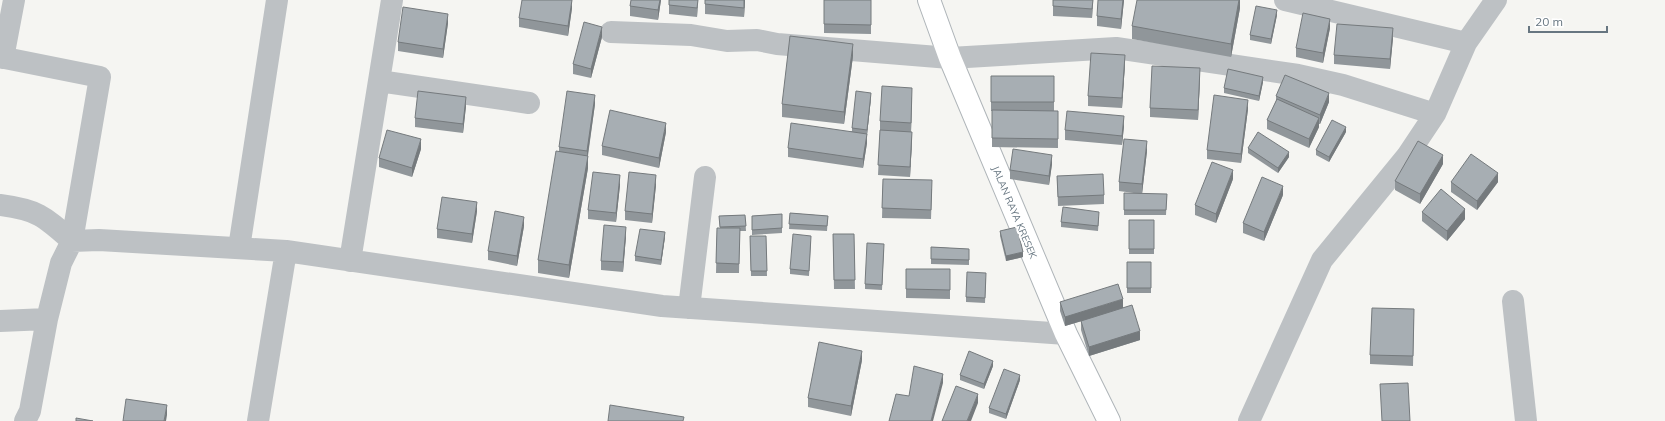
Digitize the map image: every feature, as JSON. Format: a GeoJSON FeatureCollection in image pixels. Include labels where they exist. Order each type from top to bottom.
{"type":"FeatureCollection","features":[{"type":"Feature","properties":{"kind":"main road","name":"JALAN RAYA KRESEK"},"geometry":{"type":"LineString","coordinates":[[929,0],[950,58],[1066,334],[1109,421]]}},
{"type":"Feature","properties":{"kind":"street"},"geometry":{"type":"LineString","coordinates":[[14,0],[1,58],[100,77],[72,241],[61,263],[47,319],[30,411],[25,421]]}},
{"type":"Feature","properties":{"kind":"street"},"geometry":{"type":"LineString","coordinates":[[239,248],[277,0]]}},
{"type":"Feature","properties":{"kind":"street"},"geometry":{"type":"LineString","coordinates":[[350,261],[392,0]]}},
{"type":"Feature","properties":{"kind":"street"},"geometry":{"type":"LineString","coordinates":[[1285,0],[1466,43]]}},
{"type":"Feature","properties":{"kind":"street"},"geometry":{"type":"LineString","coordinates":[[1249,421],[1322,260],[1407,156],[1435,114],[1466,43],[1496,0]]}},
{"type":"Feature","properties":{"kind":"street"},"geometry":{"type":"LineString","coordinates":[[612,32],[691,35],[727,41],[757,40],[777,44],[950,58],[1116,48],[1298,75],[1343,85],[1435,114]]}},
{"type":"Feature","properties":{"kind":"street"},"geometry":{"type":"LineString","coordinates":[[379,81],[529,103]]}},
{"type":"Feature","properties":{"kind":"street"},"geometry":{"type":"LineString","coordinates":[[689,308],[704,177]]}},
{"type":"Feature","properties":{"kind":"street"},"geometry":{"type":"LineString","coordinates":[[0,205],[31,210],[41,216],[72,241],[99,240],[286,251],[654,305],[1066,334]]}},
{"type":"Feature","properties":{"kind":"street"},"geometry":{"type":"LineString","coordinates":[[258,421],[286,251]]}},
{"type":"Feature","properties":{"kind":"street"},"geometry":{"type":"LineString","coordinates":[[1513,301],[1526,421]]}},
{"type":"Feature","properties":{"kind":"street"},"geometry":{"type":"LineString","coordinates":[[0,321],[47,319]]}},
{"type":"Feature","properties":{"kind":"building"},"geometry":{"type":"Polygon","coordinates":[[[522,0],[572,0],[568,26],[519,18],[522,0]]]}},
{"type":"Feature","properties":{"kind":"building"},"geometry":{"type":"Polygon","coordinates":[[[631,0],[660,0],[658,10],[630,6],[631,0]]]}},
{"type":"Feature","properties":{"kind":"building"},"geometry":{"type":"Polygon","coordinates":[[[669,0],[698,0],[697,8],[669,5],[669,0]]]}},
{"type":"Feature","properties":{"kind":"building"},"geometry":{"type":"Polygon","coordinates":[[[705,0],[744,0],[744,8],[705,4],[705,0]]]}},
{"type":"Feature","properties":{"kind":"building"},"geometry":{"type":"Polygon","coordinates":[[[824,0],[871,0],[871,25],[824,24],[824,0]]]}},
{"type":"Feature","properties":{"kind":"building"},"geometry":{"type":"Polygon","coordinates":[[[1053,0],[1093,0],[1092,9],[1053,6],[1053,0]]]}},
{"type":"Feature","properties":{"kind":"building"},"geometry":{"type":"Polygon","coordinates":[[[1098,0],[1123,0],[1121,19],[1097,16],[1098,0]]]}},
{"type":"Feature","properties":{"kind":"building"},"geometry":{"type":"Polygon","coordinates":[[[1137,0],[1239,0],[1231,44],[1132,26],[1137,0]]]}},
{"type":"Feature","properties":{"kind":"building"},"geometry":{"type":"Polygon","coordinates":[[[1256,6],[1277,10],[1271,39],[1250,35],[1256,6]]]}},
{"type":"Feature","properties":{"kind":"building"},"geometry":{"type":"Polygon","coordinates":[[[403,7],[448,14],[443,49],[398,42],[403,7]]]}},
{"type":"Feature","properties":{"kind":"building"},"geometry":{"type":"Polygon","coordinates":[[[1303,13],[1330,19],[1323,53],[1296,48],[1303,13]]]}},
{"type":"Feature","properties":{"kind":"building"},"geometry":{"type":"Polygon","coordinates":[[[584,22],[602,27],[591,69],[573,64],[584,22]]]}},
{"type":"Feature","properties":{"kind":"building"},"geometry":{"type":"Polygon","coordinates":[[[1337,24],[1393,28],[1390,59],[1334,55],[1337,24]]]}},
{"type":"Feature","properties":{"kind":"building"},"geometry":{"type":"Polygon","coordinates":[[[790,36],[853,44],[844,112],[782,104],[790,36]]]}},
{"type":"Feature","properties":{"kind":"building"},"geometry":{"type":"Polygon","coordinates":[[[1091,53],[1125,55],[1122,98],[1088,96],[1091,53]]]}},
{"type":"Feature","properties":{"kind":"building"},"geometry":{"type":"Polygon","coordinates":[[[1152,66],[1200,68],[1198,110],[1150,108],[1152,66]]]}},
{"type":"Feature","properties":{"kind":"building"},"geometry":{"type":"Polygon","coordinates":[[[1228,69],[1263,77],[1259,96],[1224,88],[1228,69]]]}},
{"type":"Feature","properties":{"kind":"building"},"geometry":{"type":"Polygon","coordinates":[[[1285,75],[1329,93],[1320,115],[1276,96],[1285,75]]]}},
{"type":"Feature","properties":{"kind":"building"},"geometry":{"type":"Polygon","coordinates":[[[991,76],[1054,76],[1054,102],[991,102],[991,76]]]}},
{"type":"Feature","properties":{"kind":"building"},"geometry":{"type":"Polygon","coordinates":[[[882,86],[912,88],[911,123],[880,121],[882,86]]]}},
{"type":"Feature","properties":{"kind":"building"},"geometry":{"type":"Polygon","coordinates":[[[418,91],[466,97],[463,124],[415,118],[418,91]]]}},
{"type":"Feature","properties":{"kind":"building"},"geometry":{"type":"Polygon","coordinates":[[[567,91],[595,95],[587,151],[559,147],[567,91]]]}},
{"type":"Feature","properties":{"kind":"building"},"geometry":{"type":"Polygon","coordinates":[[[856,91],[871,93],[867,130],[852,128],[856,91]]]}},
{"type":"Feature","properties":{"kind":"building"},"geometry":{"type":"Polygon","coordinates":[[[1214,95],[1248,100],[1241,154],[1207,150],[1214,95]]]}},
{"type":"Feature","properties":{"kind":"building"},"geometry":{"type":"Polygon","coordinates":[[[1277,99],[1319,118],[1309,139],[1267,120],[1277,99]]]}},
{"type":"Feature","properties":{"kind":"building"},"geometry":{"type":"Polygon","coordinates":[[[610,110],[666,123],[659,158],[602,146],[610,110]]]}},
{"type":"Feature","properties":{"kind":"building"},"geometry":{"type":"Polygon","coordinates":[[[992,110],[1058,111],[1058,139],[992,138],[992,110]]]}},
{"type":"Feature","properties":{"kind":"building"},"geometry":{"type":"Polygon","coordinates":[[[1067,111],[1124,116],[1122,136],[1065,130],[1067,111]]]}},
{"type":"Feature","properties":{"kind":"building"},"geometry":{"type":"Polygon","coordinates":[[[1332,120],[1346,127],[1329,157],[1316,150],[1332,120]]]}},
{"type":"Feature","properties":{"kind":"building"},"geometry":{"type":"Polygon","coordinates":[[[791,123],[867,134],[863,159],[788,148],[791,123]]]}},
{"type":"Feature","properties":{"kind":"building"},"geometry":{"type":"Polygon","coordinates":[[[387,130],[421,139],[412,168],[379,158],[387,130]]]}},
{"type":"Feature","properties":{"kind":"building"},"geometry":{"type":"Polygon","coordinates":[[[880,130],[912,132],[910,167],[878,165],[880,130]]]}},
{"type":"Feature","properties":{"kind":"building"},"geometry":{"type":"Polygon","coordinates":[[[1258,132],[1289,152],[1278,168],[1248,148],[1258,132]]]}},
{"type":"Feature","properties":{"kind":"building"},"geometry":{"type":"Polygon","coordinates":[[[1124,139],[1147,141],[1142,184],[1119,182],[1124,139]]]}},
{"type":"Feature","properties":{"kind":"building"},"geometry":{"type":"Polygon","coordinates":[[[1418,141],[1443,155],[1420,194],[1395,181],[1418,141]]]}},
{"type":"Feature","properties":{"kind":"building"},"geometry":{"type":"Polygon","coordinates":[[[1013,149],[1052,155],[1049,176],[1010,170],[1013,149]]]}},
{"type":"Feature","properties":{"kind":"building"},"geometry":{"type":"Polygon","coordinates":[[[556,151],[588,156],[569,265],[538,260],[556,151]]]}},
{"type":"Feature","properties":{"kind":"building"},"geometry":{"type":"Polygon","coordinates":[[[1471,154],[1498,173],[1477,201],[1451,182],[1471,154]]]}},
{"type":"Feature","properties":{"kind":"building"},"geometry":{"type":"Polygon","coordinates":[[[1212,162],[1233,170],[1216,214],[1195,205],[1212,162]]]}},
{"type":"Feature","properties":{"kind":"building"},"geometry":{"type":"Polygon","coordinates":[[[593,172],[620,175],[616,213],[588,210],[593,172]]]}},
{"type":"Feature","properties":{"kind":"building"},"geometry":{"type":"Polygon","coordinates":[[[629,172],[656,175],[652,214],[625,211],[629,172]]]}},
{"type":"Feature","properties":{"kind":"building"},"geometry":{"type":"Polygon","coordinates":[[[1103,174],[1104,195],[1058,197],[1057,176],[1103,174]]]}},
{"type":"Feature","properties":{"kind":"building"},"geometry":{"type":"Polygon","coordinates":[[[1262,177],[1283,186],[1264,232],[1243,223],[1262,177]]]}},
{"type":"Feature","properties":{"kind":"building"},"geometry":{"type":"Polygon","coordinates":[[[883,179],[932,180],[931,210],[882,208],[883,179]]]}},
{"type":"Feature","properties":{"kind":"building"},"geometry":{"type":"Polygon","coordinates":[[[1441,189],[1465,209],[1447,231],[1422,212],[1441,189]]]}},
{"type":"Feature","properties":{"kind":"building"},"geometry":{"type":"Polygon","coordinates":[[[1124,193],[1167,194],[1166,210],[1124,210],[1124,193]]]}},
{"type":"Feature","properties":{"kind":"building"},"geometry":{"type":"Polygon","coordinates":[[[442,197],[477,202],[472,234],[437,229],[442,197]]]}},
{"type":"Feature","properties":{"kind":"building"},"geometry":{"type":"Polygon","coordinates":[[[1063,207],[1099,212],[1098,226],[1061,222],[1063,207]]]}},
{"type":"Feature","properties":{"kind":"building"},"geometry":{"type":"Polygon","coordinates":[[[495,211],[524,217],[517,256],[488,251],[495,211]]]}},
{"type":"Feature","properties":{"kind":"building"},"geometry":{"type":"Polygon","coordinates":[[[790,213],[828,216],[827,226],[789,224],[790,213]]]}},
{"type":"Feature","properties":{"kind":"building"},"geometry":{"type":"Polygon","coordinates":[[[782,214],[782,228],[752,230],[752,216],[782,214]]]}},
{"type":"Feature","properties":{"kind":"building"},"geometry":{"type":"Polygon","coordinates":[[[745,215],[746,226],[720,227],[719,216],[745,215]]]}},
{"type":"Feature","properties":{"kind":"building"},"geometry":{"type":"Polygon","coordinates":[[[1129,220],[1154,220],[1154,249],[1129,249],[1129,220]]]}},
{"type":"Feature","properties":{"kind":"building"},"geometry":{"type":"Polygon","coordinates":[[[604,225],[626,227],[623,262],[601,261],[604,225]]]}},
{"type":"Feature","properties":{"kind":"building"},"geometry":{"type":"Polygon","coordinates":[[[1017,227],[1023,252],[1006,256],[1000,231],[1017,227]]]}},
{"type":"Feature","properties":{"kind":"building"},"geometry":{"type":"Polygon","coordinates":[[[717,228],[740,228],[739,264],[716,263],[717,228]]]}},
{"type":"Feature","properties":{"kind":"building"},"geometry":{"type":"Polygon","coordinates":[[[640,229],[665,232],[661,260],[635,256],[640,229]]]}},
{"type":"Feature","properties":{"kind":"building"},"geometry":{"type":"Polygon","coordinates":[[[793,234],[811,236],[809,271],[790,269],[793,234]]]}},
{"type":"Feature","properties":{"kind":"building"},"geometry":{"type":"Polygon","coordinates":[[[833,234],[854,234],[855,280],[834,280],[833,234]]]}},
{"type":"Feature","properties":{"kind":"building"},"geometry":{"type":"Polygon","coordinates":[[[750,236],[766,236],[767,271],[751,271],[750,236]]]}},
{"type":"Feature","properties":{"kind":"building"},"geometry":{"type":"Polygon","coordinates":[[[867,243],[884,244],[882,285],[865,284],[867,243]]]}},
{"type":"Feature","properties":{"kind":"building"},"geometry":{"type":"Polygon","coordinates":[[[931,247],[969,249],[969,260],[931,259],[931,247]]]}},
{"type":"Feature","properties":{"kind":"building"},"geometry":{"type":"Polygon","coordinates":[[[1127,262],[1151,262],[1151,288],[1127,288],[1127,262]]]}},
{"type":"Feature","properties":{"kind":"building"},"geometry":{"type":"Polygon","coordinates":[[[906,269],[950,269],[950,290],[906,289],[906,269]]]}},
{"type":"Feature","properties":{"kind":"building"},"geometry":{"type":"Polygon","coordinates":[[[967,272],[986,273],[985,298],[966,297],[967,272]]]}},
{"type":"Feature","properties":{"kind":"building"},"geometry":{"type":"Polygon","coordinates":[[[1118,284],[1123,299],[1065,317],[1060,302],[1118,284]]]}},
{"type":"Feature","properties":{"kind":"building"},"geometry":{"type":"Polygon","coordinates":[[[1132,305],[1140,331],[1089,347],[1081,321],[1132,305]]]}},
{"type":"Feature","properties":{"kind":"building"},"geometry":{"type":"Polygon","coordinates":[[[1372,308],[1414,309],[1413,356],[1370,355],[1372,308]]]}},
{"type":"Feature","properties":{"kind":"building"},"geometry":{"type":"Polygon","coordinates":[[[819,342],[862,351],[851,406],[808,398],[819,342]]]}},
{"type":"Feature","properties":{"kind":"building"},"geometry":{"type":"Polygon","coordinates":[[[969,351],[993,361],[984,384],[960,375],[969,351]]]}},
{"type":"Feature","properties":{"kind":"building"},"geometry":{"type":"Polygon","coordinates":[[[914,366],[943,374],[931,421],[889,421],[896,394],[909,396],[914,366]]]}},
{"type":"Feature","properties":{"kind":"building"},"geometry":{"type":"Polygon","coordinates":[[[1004,369],[1020,375],[1006,414],[989,408],[1004,369]]]}},
{"type":"Feature","properties":{"kind":"building"},"geometry":{"type":"Polygon","coordinates":[[[1408,383],[1410,421],[1382,421],[1380,384],[1408,383]]]}},
{"type":"Feature","properties":{"kind":"building"},"geometry":{"type":"Polygon","coordinates":[[[956,386],[978,394],[967,421],[942,421],[956,386]]]}},
{"type":"Feature","properties":{"kind":"building"},"geometry":{"type":"Polygon","coordinates":[[[126,399],[167,405],[164,421],[123,421],[126,399]]]}},
{"type":"Feature","properties":{"kind":"building"},"geometry":{"type":"Polygon","coordinates":[[[610,405],[684,417],[683,421],[608,421],[610,405]]]}},
{"type":"Feature","properties":{"kind":"building"},"geometry":{"type":"Polygon","coordinates":[[[76,418],[93,421],[76,421],[76,418]]]}}]}
